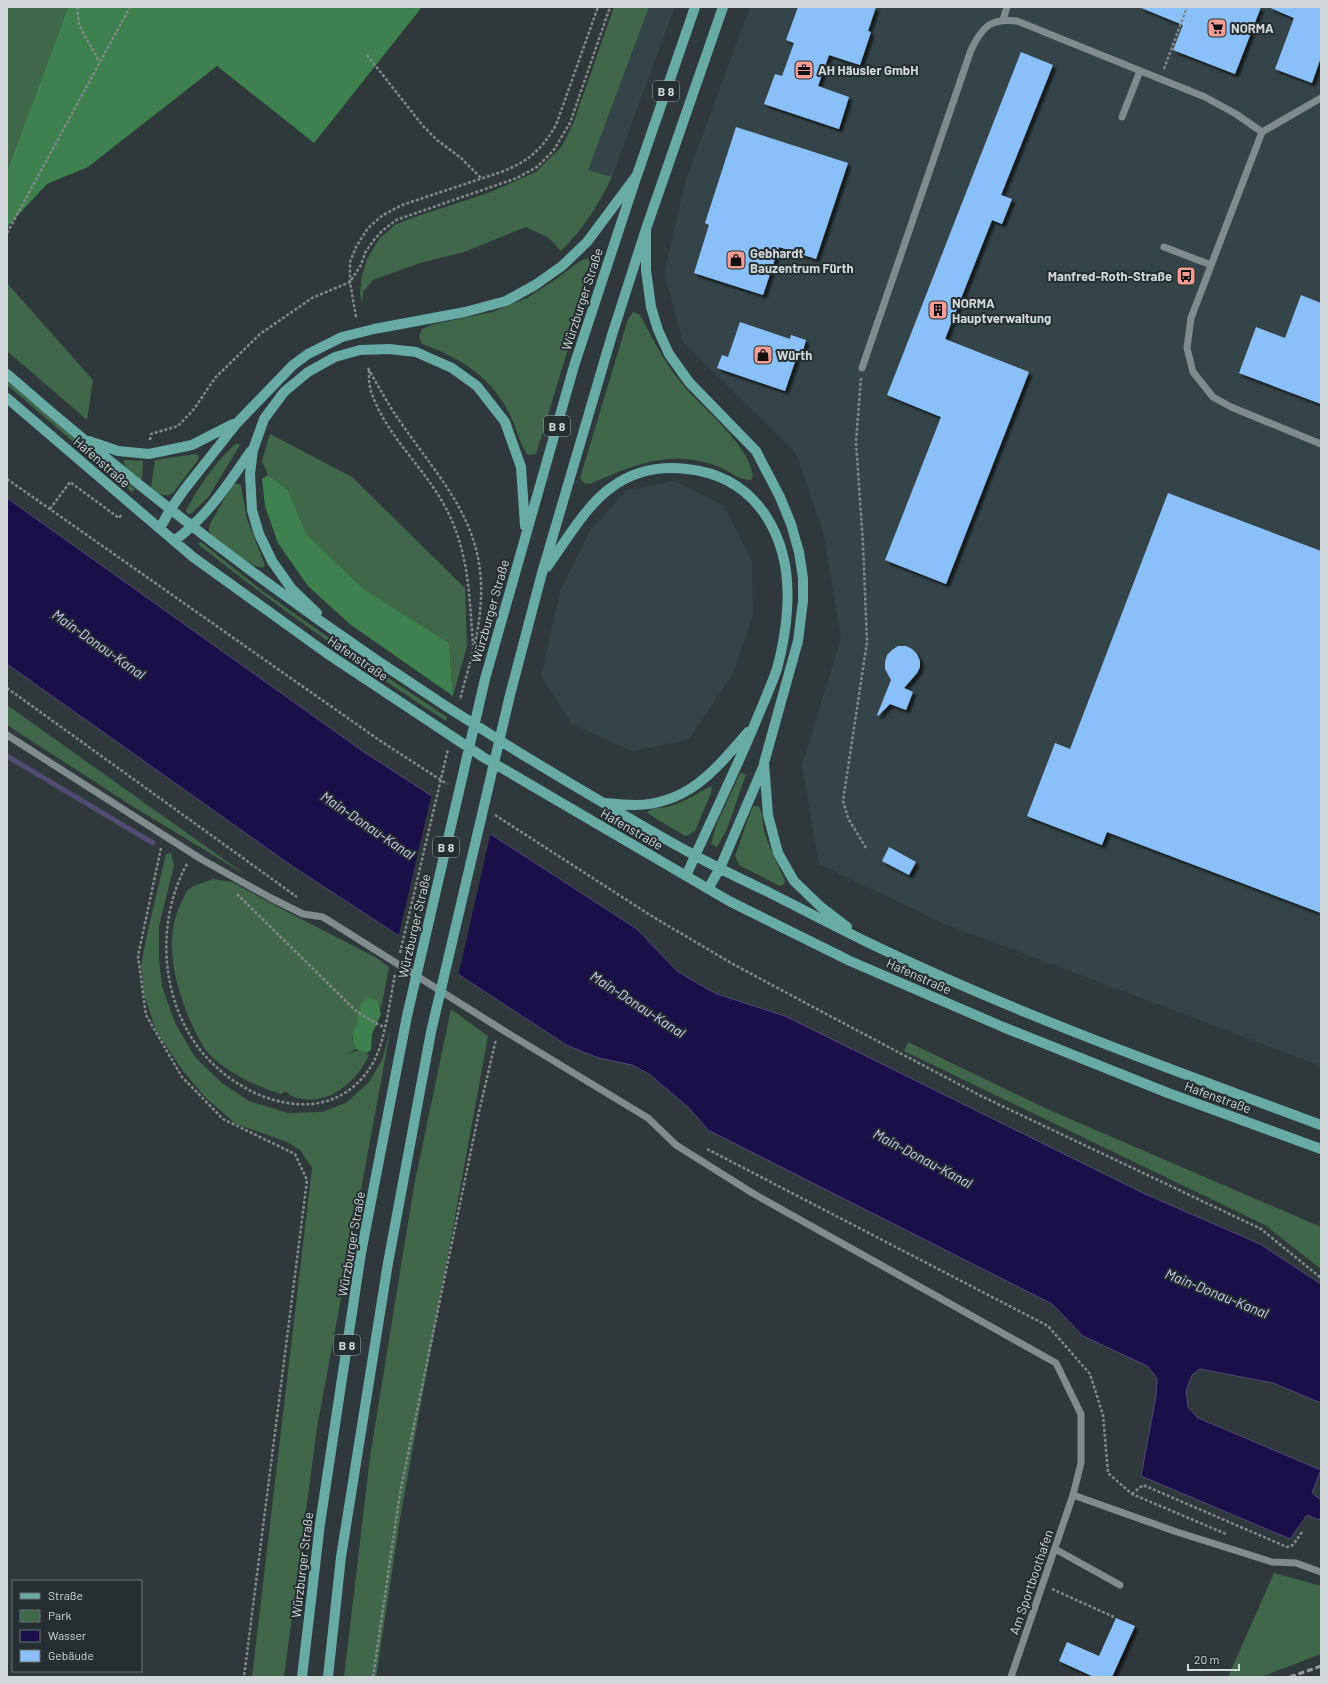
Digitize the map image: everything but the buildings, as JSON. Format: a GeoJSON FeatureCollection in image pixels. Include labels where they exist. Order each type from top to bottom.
{"type":"FeatureCollection","features":[{"type":"Feature","properties":{"kind":"main road","name":"B 8"},"geometry":{"type":"LineString","coordinates":[[637,175],[695,7]]}},
{"type":"Feature","properties":{"kind":"main road","name":"B 8"},"geometry":{"type":"LineString","coordinates":[[328,1677],[341,1557],[388,1263],[431,1032],[510,695],[542,573],[612,335],[646,229],[723,7]]}},
{"type":"Feature","properties":{"kind":"main road"},"geometry":{"type":"LineString","coordinates":[[160,528],[170,510],[237,422],[293,365],[308,354],[342,337],[374,329],[465,312],[506,301],[535,285],[562,266],[587,242],[637,175]]}},
{"type":"Feature","properties":{"kind":"main road","name":"Würzburger Straße"},"geometry":{"type":"LineString","coordinates":[[302,1677],[320,1524],[361,1253],[407,1016],[485,679],[574,366],[637,175]]}},
{"type":"Feature","properties":{"kind":"main road"},"geometry":{"type":"LineString","coordinates":[[646,229],[646,270],[651,307],[658,330],[670,354],[689,382],[756,451],[780,497],[791,524],[803,578],[803,601],[798,641],[764,763],[720,868],[708,889]]}},
{"type":"Feature","properties":{"kind":"main road"},"geometry":{"type":"LineString","coordinates":[[343,639],[291,588],[272,561],[259,534],[252,510],[250,474],[253,450],[264,419],[284,392],[308,372],[335,357],[360,350],[389,349],[416,352],[452,368],[477,386],[505,422],[521,468],[525,534]]}},
{"type":"Feature","properties":{"kind":"main road","name":"Hafenstraße"},"geometry":{"type":"LineString","coordinates":[[7,374],[83,439],[170,510],[343,639],[486,733],[602,803],[695,856],[868,942],[997,1000],[1179,1072],[1321,1125]]}},
{"type":"Feature","properties":{"kind":"main road","name":"Hafenstraße"},"geometry":{"type":"LineString","coordinates":[[7,398],[207,568],[237,587],[325,652],[483,757],[708,889],[752,914],[850,961],[996,1024],[1168,1093],[1321,1149]]}},
{"type":"Feature","properties":{"kind":"main road"},"geometry":{"type":"LineString","coordinates":[[83,439],[118,451],[149,454],[192,445],[237,422]]}},
{"type":"Feature","properties":{"kind":"main road"},"geometry":{"type":"LineString","coordinates":[[174,541],[193,527],[210,509],[253,450]]}},
{"type":"Feature","properties":{"kind":"main road"},"geometry":{"type":"LineString","coordinates":[[542,573],[589,508],[612,487],[641,472],[669,467],[701,470],[726,480],[756,502],[776,533],[782,551],[787,590],[787,610],[777,669],[734,772],[686,876]]}},
{"type":"Feature","properties":{"kind":"main road"},"geometry":{"type":"LineString","coordinates":[[602,803],[637,805],[666,800],[695,787],[717,768],[753,726]]}},
{"type":"Feature","properties":{"kind":"main road"},"geometry":{"type":"LineString","coordinates":[[764,763],[768,815],[778,853],[786,869],[794,882],[805,893],[868,942]]}},
{"type":"Feature","properties":{"kind":"street"},"geometry":{"type":"LineString","coordinates":[[1002,20],[1007,7]]}},
{"type":"Feature","properties":{"kind":"street"},"geometry":{"type":"LineString","coordinates":[[862,368],[971,50],[978,35],[989,24],[1002,20],[1016,21],[1205,97],[1236,114],[1262,132]]}},
{"type":"Feature","properties":{"kind":"street"},"geometry":{"type":"LineString","coordinates":[[1122,117],[1140,71]]}},
{"type":"Feature","properties":{"kind":"street"},"geometry":{"type":"LineString","coordinates":[[1321,98],[1262,132],[1191,318],[1187,348],[1193,372],[1213,397],[1231,407],[1321,444]]}},
{"type":"Feature","properties":{"kind":"street"},"geometry":{"type":"LineString","coordinates":[[1164,247],[1211,265]]}},
{"type":"Feature","properties":{"kind":"street","name":"Am Sportboothafen"},"geometry":{"type":"LineString","coordinates":[[7,735],[193,854],[277,902],[303,914],[323,916],[501,1029],[648,1118],[676,1145],[754,1194],[1056,1363],[1081,1414],[1081,1463],[1073,1495],[1011,1677]]}},
{"type":"Feature","properties":{"kind":"street"},"geometry":{"type":"LineString","coordinates":[[1073,1495],[1177,1532],[1272,1562],[1296,1563],[1321,1572]]}},
{"type":"Feature","properties":{"kind":"street"},"geometry":{"type":"LineString","coordinates":[[1055,1549],[1120,1584]]}},
{"type":"Feature","properties":{"kind":"path"},"geometry":{"type":"LineString","coordinates":[[77,7],[79,25],[99,61]]}},
{"type":"Feature","properties":{"kind":"path"},"geometry":{"type":"LineString","coordinates":[[7,233],[130,7]]}},
{"type":"Feature","properties":{"kind":"path"},"geometry":{"type":"LineString","coordinates":[[356,317],[350,282],[350,262],[356,247],[368,228],[383,215],[402,205],[518,165],[535,154],[546,141],[556,125],[562,111],[598,7]]}},
{"type":"Feature","properties":{"kind":"path"},"geometry":{"type":"LineString","coordinates":[[150,445],[151,434],[178,426],[194,409],[215,378],[260,334],[312,298],[350,282],[361,265],[365,253],[373,241],[382,231],[396,220],[518,178],[537,167],[553,151],[570,123],[610,7]]}},
{"type":"Feature","properties":{"kind":"path"},"geometry":{"type":"LineString","coordinates":[[1160,79],[1187,7]]}},
{"type":"Feature","properties":{"kind":"path"},"geometry":{"type":"LineString","coordinates":[[366,55],[436,140],[461,158],[481,178]]}},
{"type":"Feature","properties":{"kind":"path"},"geometry":{"type":"LineString","coordinates":[[458,706],[473,648],[480,611],[481,582],[478,556],[473,535],[464,514],[399,420],[368,368],[371,393],[379,411],[442,501],[460,542],[470,597],[473,648]]}},
{"type":"Feature","properties":{"kind":"path"},"geometry":{"type":"LineString","coordinates":[[862,368],[856,442],[863,544],[867,642],[843,801],[848,818],[866,848]]}},
{"type":"Feature","properties":{"kind":"path"},"geometry":{"type":"LineString","coordinates":[[7,479],[380,740]]}},
{"type":"Feature","properties":{"kind":"path"},"geometry":{"type":"LineString","coordinates":[[50,509],[70,482],[119,518],[125,511]]}},
{"type":"Feature","properties":{"kind":"path"},"geometry":{"type":"LineString","coordinates":[[7,688],[301,899]]}},
{"type":"Feature","properties":{"kind":"path"},"geometry":{"type":"LineString","coordinates":[[399,958],[449,745]]}},
{"type":"Feature","properties":{"kind":"path"},"geometry":{"type":"LineString","coordinates":[[164,836],[138,956],[146,1015],[182,1077],[218,1114],[223,1119],[295,1154],[307,1180],[244,1677]]}},
{"type":"Feature","properties":{"kind":"path"},"geometry":{"type":"LineString","coordinates":[[526,836],[650,915],[731,963],[828,1015],[983,1097],[1261,1229],[1321,1278]]}},
{"type":"Feature","properties":{"kind":"path"},"geometry":{"type":"LineString","coordinates":[[193,854],[177,885],[171,901],[166,935],[167,962],[172,990],[184,1025],[198,1048],[215,1067],[240,1085],[268,1098],[284,1103],[300,1105],[317,1104],[329,1101],[342,1095],[353,1087],[362,1077],[372,1064],[380,1048],[395,973]]}},
{"type":"Feature","properties":{"kind":"path"},"geometry":{"type":"LineString","coordinates":[[234,892],[356,1011],[384,1027]]}},
{"type":"Feature","properties":{"kind":"path"},"geometry":{"type":"LineString","coordinates":[[373,1677],[400,1493],[479,1112],[496,1040],[501,1029]]}},
{"type":"Feature","properties":{"kind":"path"},"geometry":{"type":"LineString","coordinates":[[1132,1494],[1143,1485],[1287,1547],[1293,1545],[1302,1532]]}},
{"type":"Feature","properties":{"kind":"path"},"geometry":{"type":"LineString","coordinates":[[1052,1589],[1114,1617]]}},
{"type":"Feature","properties":{"kind":"shaded area"},"geometry":{"type":"Polygon","coordinates":[[[649,7],[675,7],[612,177],[587,170],[649,7]]]}},
{"type":"Feature","properties":{"kind":"shaded area"},"geometry":{"type":"Polygon","coordinates":[[[750,7],[1321,7],[1321,1066],[945,924],[819,864],[802,765],[841,638],[824,535],[796,453],[683,342],[664,273],[686,179],[750,7]]]}},
{"type":"Feature","properties":{"kind":"shaded area"},"geometry":{"type":"Polygon","coordinates":[[[674,481],[724,506],[752,561],[753,615],[733,674],[688,740],[632,751],[572,724],[541,676],[560,591],[591,529],[627,490],[674,481]]]}},
{"type":"Feature","properties":{"kind":"green space"},"geometry":{"type":"Polygon","coordinates":[[[7,7],[68,7],[7,171],[7,7]]]}},
{"type":"Feature","properties":{"kind":"green space"},"geometry":{"type":"Polygon","coordinates":[[[68,7],[422,7],[314,143],[217,66],[88,167],[47,184],[7,227],[7,171],[68,7]]]}},
{"type":"Feature","properties":{"kind":"green space"},"geometry":{"type":"Polygon","coordinates":[[[614,7],[649,7],[588,170],[612,177],[596,207],[577,234],[561,251],[549,238],[526,227],[464,252],[420,263],[373,280],[363,292],[362,303],[360,294],[362,275],[367,259],[379,239],[395,225],[488,193],[536,172],[562,146],[573,124],[614,7]]]}},
{"type":"Feature","properties":{"kind":"green space"},"geometry":{"type":"Polygon","coordinates":[[[588,258],[592,270],[536,454],[528,455],[505,405],[486,381],[463,363],[422,344],[419,336],[422,329],[431,325],[492,312],[527,298],[580,261],[588,258]]]}},
{"type":"Feature","properties":{"kind":"green space"},"geometry":{"type":"Polygon","coordinates":[[[7,283],[93,380],[87,420],[7,351],[7,283]]]}},
{"type":"Feature","properties":{"kind":"green space"},"geometry":{"type":"Polygon","coordinates":[[[633,312],[640,315],[671,369],[683,385],[734,439],[750,464],[753,476],[751,480],[737,476],[717,466],[700,461],[683,459],[668,459],[637,465],[590,484],[584,483],[580,478],[628,319],[633,312]]]}},
{"type":"Feature","properties":{"kind":"green space"},"geometry":{"type":"Polygon","coordinates":[[[7,381],[135,489],[132,492],[7,385],[7,381]]]}},
{"type":"Feature","properties":{"kind":"green space"},"geometry":{"type":"Polygon","coordinates":[[[270,434],[352,477],[465,588],[467,646],[453,696],[449,643],[364,589],[307,535],[288,490],[268,475],[262,461],[270,434]]]}},
{"type":"Feature","properties":{"kind":"green space"},"geometry":{"type":"Polygon","coordinates":[[[237,443],[240,445],[209,496],[191,514],[188,514],[186,511],[202,484],[216,465],[237,443]]]}},
{"type":"Feature","properties":{"kind":"green space"},"geometry":{"type":"Polygon","coordinates":[[[195,454],[199,456],[198,460],[173,493],[162,495],[151,488],[155,460],[195,454]]]}},
{"type":"Feature","properties":{"kind":"green space"},"geometry":{"type":"Polygon","coordinates":[[[123,461],[143,461],[142,480],[126,468],[123,461]]]}},
{"type":"Feature","properties":{"kind":"green space"},"geometry":{"type":"Polygon","coordinates":[[[268,475],[288,490],[307,535],[364,589],[449,643],[453,696],[351,625],[308,586],[278,543],[265,506],[262,479],[268,475]]]}},
{"type":"Feature","properties":{"kind":"green space"},"geometry":{"type":"Polygon","coordinates":[[[235,483],[241,485],[247,519],[265,565],[263,568],[251,564],[236,554],[211,535],[209,530],[210,524],[232,485],[235,483]]]}},
{"type":"Feature","properties":{"kind":"green space"},"geometry":{"type":"Polygon","coordinates":[[[201,542],[264,592],[342,647],[447,717],[446,721],[352,658],[290,614],[200,546],[198,543],[201,542]]]}},
{"type":"Feature","properties":{"kind":"green space"},"geometry":{"type":"Polygon","coordinates":[[[7,705],[246,875],[137,809],[7,725],[7,705]]]}},
{"type":"Feature","properties":{"kind":"green space"},"geometry":{"type":"Polygon","coordinates":[[[740,773],[746,774],[727,829],[717,847],[711,844],[716,826],[740,773]]]}},
{"type":"Feature","properties":{"kind":"green space"},"geometry":{"type":"Polygon","coordinates":[[[711,786],[711,793],[695,831],[689,835],[685,836],[647,813],[653,809],[667,807],[678,803],[711,786]]]}},
{"type":"Feature","properties":{"kind":"green space"},"geometry":{"type":"Polygon","coordinates":[[[754,806],[758,806],[760,808],[766,837],[785,881],[784,884],[780,886],[739,865],[735,856],[754,806]]]}},
{"type":"Feature","properties":{"kind":"green space"},"geometry":{"type":"Polygon","coordinates":[[[171,853],[174,865],[159,926],[159,959],[162,986],[175,1023],[195,1057],[222,1083],[249,1101],[288,1113],[322,1112],[346,1103],[369,1082],[382,1060],[391,1027],[317,1428],[284,1677],[252,1677],[312,1168],[300,1150],[287,1142],[236,1124],[205,1097],[183,1071],[156,1031],[144,994],[141,966],[166,854],[171,853]]]}},
{"type":"Feature","properties":{"kind":"green space"},"geometry":{"type":"Polygon","coordinates":[[[213,879],[232,882],[375,957],[389,967],[381,1009],[378,1001],[358,1013],[358,1022],[353,1035],[356,1049],[347,1054],[360,1050],[369,1055],[358,1073],[351,1081],[333,1094],[313,1100],[291,1096],[286,1091],[281,1094],[263,1088],[227,1069],[219,1063],[208,1053],[199,1039],[189,1018],[175,974],[172,945],[173,930],[176,915],[187,891],[190,888],[213,879]]]}},
{"type":"Feature","properties":{"kind":"green space"},"geometry":{"type":"Polygon","coordinates":[[[368,997],[378,1001],[381,1014],[372,1034],[371,1050],[366,1053],[356,1049],[353,1042],[353,1032],[358,1022],[358,1013],[361,1004],[368,997]]]}},
{"type":"Feature","properties":{"kind":"green space"},"geometry":{"type":"Polygon","coordinates":[[[451,1009],[488,1036],[401,1513],[376,1677],[344,1677],[370,1457],[414,1186],[451,1009]]]}},
{"type":"Feature","properties":{"kind":"green space"},"geometry":{"type":"Polygon","coordinates":[[[908,1042],[1047,1109],[1321,1227],[1321,1269],[1265,1225],[904,1051],[908,1042]]]}},
{"type":"Feature","properties":{"kind":"green space"},"geometry":{"type":"Polygon","coordinates":[[[1274,1573],[1321,1586],[1321,1654],[1261,1677],[1228,1677],[1274,1573]]]}},
{"type":"Feature","properties":{"kind":"water","name":"Main-Donau-Kanal"},"geometry":{"type":"Polygon","coordinates":[[[7,498],[364,752],[637,929],[677,971],[717,994],[785,1016],[1143,1193],[1260,1244],[1321,1284],[1321,1403],[1273,1383],[1200,1369],[1192,1375],[1186,1391],[1188,1407],[1198,1418],[1321,1470],[1312,1493],[1321,1500],[1321,1516],[1319,1520],[1307,1515],[1290,1539],[1141,1476],[1156,1396],[1157,1378],[1147,1366],[1083,1336],[1052,1304],[708,1130],[689,1108],[649,1074],[632,1065],[599,1058],[568,1046],[292,866],[7,664],[7,498]]]}},
{"type":"Feature","properties":{"kind":"pier"},"geometry":{"type":"Polygon","coordinates":[[[432,793],[491,832],[458,977],[398,938],[432,793]]]}},
{"type":"Feature","properties":{"kind":"waterway"},"geometry":{"type":"LineString","coordinates":[[7,756],[153,843]]}},
{"type":"Feature","properties":{"kind":"railway"},"geometry":{"type":"LineString","coordinates":[[1290,1677],[1321,1666]]}},
{"type":"Feature","properties":{"kind":"place","name":"NORMA"},"geometry":{"type":"Point","coordinates":[1217,28]}},
{"type":"Feature","properties":{"kind":"place","name":"AH Häusler GmbH"},"geometry":{"type":"Point","coordinates":[804,70]}},
{"type":"Feature","properties":{"kind":"place","name":"Gebhardt Bauzentrum Fürth"},"geometry":{"type":"Point","coordinates":[736,260]}},
{"type":"Feature","properties":{"kind":"place","name":"Manfred-Roth-Straße"},"geometry":{"type":"Point","coordinates":[1186,276]}},
{"type":"Feature","properties":{"kind":"place","name":"NORMA Hauptverwaltung"},"geometry":{"type":"Point","coordinates":[938,310]}},
{"type":"Feature","properties":{"kind":"place","name":"Würth"},"geometry":{"type":"Point","coordinates":[763,355]}}]}
